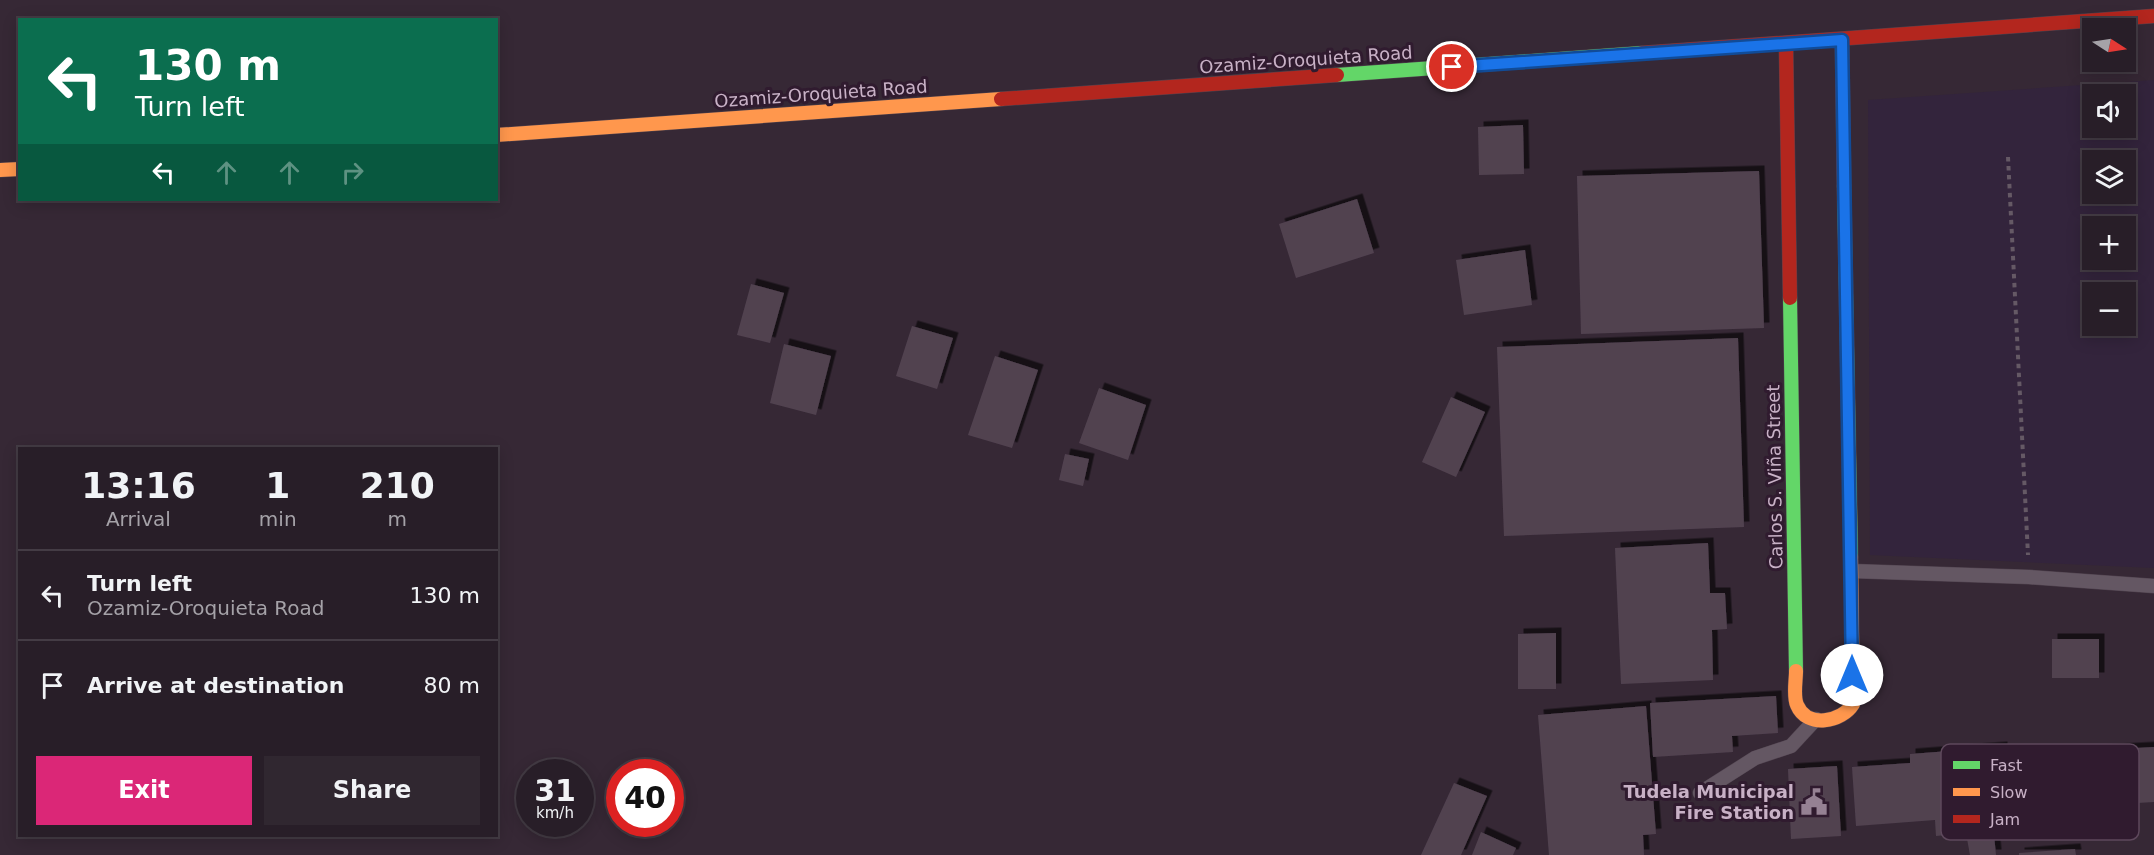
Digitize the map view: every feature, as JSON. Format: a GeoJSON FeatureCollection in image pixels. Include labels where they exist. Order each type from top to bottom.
{"type":"FeatureCollection","features":[{"type":"Feature","properties":{"kind":"main road","name":"Ozamiz-Oroquieta Road"},"geometry":{"type":"LineString","coordinates":[[498,135],[2154,16]]}},
{"type":"Feature","properties":{"kind":"main road"},"geometry":{"type":"LineString","coordinates":[[1816,719],[1844,718],[1850,712],[1853,704],[1842,40]]}},
{"type":"Feature","properties":{"kind":"main road","name":"Carlos S. Viña Street"},"geometry":{"type":"LineString","coordinates":[[1786,44],[1796,704],[1800,713],[1816,719]]}},
{"type":"Feature","properties":{"kind":"main road"},"geometry":{"type":"LineString","coordinates":[[0,170],[18,169]]}},
{"type":"Feature","properties":{"kind":"lane"},"geometry":{"type":"LineString","coordinates":[[1852,571],[2029,577],[2154,586]]}},
{"type":"Feature","properties":{"kind":"lane"},"geometry":{"type":"LineString","coordinates":[[1700,793],[1755,758],[1791,746],[1816,719]]}},
{"type":"Feature","properties":{"kind":"path"},"geometry":{"type":"LineString","coordinates":[[2008,157],[2029,577]]}},
{"type":"Feature","properties":{"kind":"shaded area"},"geometry":{"type":"Polygon","coordinates":[[[2154,80],[2154,568],[1870,555],[1868,100],[2082,85],[2082,138],[2136,138],[2136,84],[2097,84],[2154,80]]]}},
{"type":"Feature","properties":{"kind":"building"},"geometry":{"type":"Polygon","coordinates":[[[1523,125],[1524,174],[1479,175],[1478,127],[1523,125]]]}},
{"type":"Feature","properties":{"kind":"building"},"geometry":{"type":"Polygon","coordinates":[[[1759,171],[1764,328],[1581,334],[1577,176],[1759,171]]]}},
{"type":"Feature","properties":{"kind":"building"},"geometry":{"type":"Polygon","coordinates":[[[1357,199],[1374,253],[1296,278],[1279,224],[1357,199]]]}},
{"type":"Feature","properties":{"kind":"building"},"geometry":{"type":"Polygon","coordinates":[[[1525,250],[1532,305],[1464,315],[1456,260],[1525,250]]]}},
{"type":"Feature","properties":{"kind":"building"},"geometry":{"type":"Polygon","coordinates":[[[751,284],[784,293],[770,343],[737,335],[751,284]]]}},
{"type":"Feature","properties":{"kind":"building"},"geometry":{"type":"Polygon","coordinates":[[[912,326],[953,338],[937,389],[896,376],[912,326]]]}},
{"type":"Feature","properties":{"kind":"building"},"geometry":{"type":"Polygon","coordinates":[[[1738,338],[1744,527],[1504,536],[1497,347],[1738,338]]]}},
{"type":"Feature","properties":{"kind":"building"},"geometry":{"type":"Polygon","coordinates":[[[784,344],[831,356],[816,415],[770,403],[784,344]]]}},
{"type":"Feature","properties":{"kind":"building"},"geometry":{"type":"Polygon","coordinates":[[[995,356],[1038,370],[1012,448],[968,435],[995,356]]]}},
{"type":"Feature","properties":{"kind":"building"},"geometry":{"type":"Polygon","coordinates":[[[1099,388],[1146,405],[1128,460],[1079,443],[1099,388]]]}},
{"type":"Feature","properties":{"kind":"building"},"geometry":{"type":"Polygon","coordinates":[[[1451,397],[1485,412],[1456,477],[1422,462],[1451,397]]]}},
{"type":"Feature","properties":{"kind":"building"},"geometry":{"type":"Polygon","coordinates":[[[1065,454],[1089,459],[1083,486],[1059,480],[1065,454]]]}},
{"type":"Feature","properties":{"kind":"building"},"geometry":{"type":"Polygon","coordinates":[[[1708,543],[1710,593],[1725,593],[1727,629],[1712,630],[1713,680],[1621,684],[1615,548],[1708,543]]]}},
{"type":"Feature","properties":{"kind":"building"},"geometry":{"type":"Polygon","coordinates":[[[1556,633],[1556,689],[1518,689],[1518,634],[1556,633]]]}},
{"type":"Feature","properties":{"kind":"building"},"geometry":{"type":"Polygon","coordinates":[[[2052,639],[2099,639],[2099,678],[2052,678],[2052,639]]]}},
{"type":"Feature","properties":{"kind":"building"},"geometry":{"type":"Polygon","coordinates":[[[1776,696],[1778,733],[1732,736],[1733,752],[1653,757],[1650,703],[1776,696]]]}},
{"type":"Feature","properties":{"kind":"building"},"geometry":{"type":"Polygon","coordinates":[[[1646,706],[1656,834],[1643,835],[1644,855],[1549,855],[1538,715],[1646,706]]]}},
{"type":"Feature","properties":{"kind":"building"},"geometry":{"type":"Polygon","coordinates":[[[2154,747],[2154,802],[2139,803],[2139,748],[2154,747]]]}},
{"type":"Feature","properties":{"kind":"building"},"geometry":{"type":"Polygon","coordinates":[[[1941,752],[1941,836],[1936,836],[1935,820],[1856,826],[1852,767],[1910,763],[1910,754],[1941,752]]]}},
{"type":"Feature","properties":{"kind":"building","name":"Tudela Municipal Fire Station"},"geometry":{"type":"Polygon","coordinates":[[[1837,766],[1841,836],[1791,839],[1788,769],[1837,766]]]}},
{"type":"Feature","properties":{"kind":"building"},"geometry":{"type":"Polygon","coordinates":[[[1454,783],[1487,796],[1461,855],[1421,855],[1454,783]]]}},
{"type":"Feature","properties":{"kind":"building"},"geometry":{"type":"Polygon","coordinates":[[[1481,832],[1516,848],[1513,855],[1472,855],[1481,832]]]}},
{"type":"Feature","properties":{"kind":"building"},"geometry":{"type":"Polygon","coordinates":[[[1967,840],[1994,840],[1996,855],[1970,855],[1967,840]]]}},
{"type":"Feature","properties":{"kind":"building"},"geometry":{"type":"Polygon","coordinates":[[[2075,849],[2076,855],[2019,855],[2019,853],[2075,849]]]}},
{"type":"Feature","properties":{"kind":"traffic: fast"},"geometry":{"type":"LineString","coordinates":[[1337,75],[1642,53]]}},
{"type":"Feature","properties":{"kind":"traffic: fast"},"geometry":{"type":"LineString","coordinates":[[1844,186],[1851,557]]}},
{"type":"Feature","properties":{"kind":"traffic: fast"},"geometry":{"type":"LineString","coordinates":[[1790,298],[1796,671]]}},
{"type":"Feature","properties":{"kind":"traffic: slow"},"geometry":{"type":"LineString","coordinates":[[498,135],[1001,99]]}},
{"type":"Feature","properties":{"kind":"traffic: slow"},"geometry":{"type":"LineString","coordinates":[[0,170],[18,169]]}},
{"type":"Feature","properties":{"kind":"traffic: slow"},"geometry":{"type":"LineString","coordinates":[[1796,671],[1797,705],[1808,718],[1833,719],[1853,704],[1851,557]]}},
{"type":"Feature","properties":{"kind":"traffic: jam"},"geometry":{"type":"LineString","coordinates":[[1642,53],[2154,16]]}},
{"type":"Feature","properties":{"kind":"traffic: jam"},"geometry":{"type":"LineString","coordinates":[[1842,40],[1844,186]]}},
{"type":"Feature","properties":{"kind":"traffic: jam"},"geometry":{"type":"LineString","coordinates":[[1786,44],[1790,298]]}},
{"type":"Feature","properties":{"kind":"traffic: jam"},"geometry":{"type":"LineString","coordinates":[[1001,99],[1337,75]]}},
{"type":"Feature","properties":{"kind":"place","name":"Tudela Municipal Fire Station"},"geometry":{"type":"Point","coordinates":[1814,802]}},
{"type":"Feature","properties":{"kind":"route"},"geometry":{"type":"LineString","coordinates":[[1452,67],[1842,40],[1852,675]]}}]}
